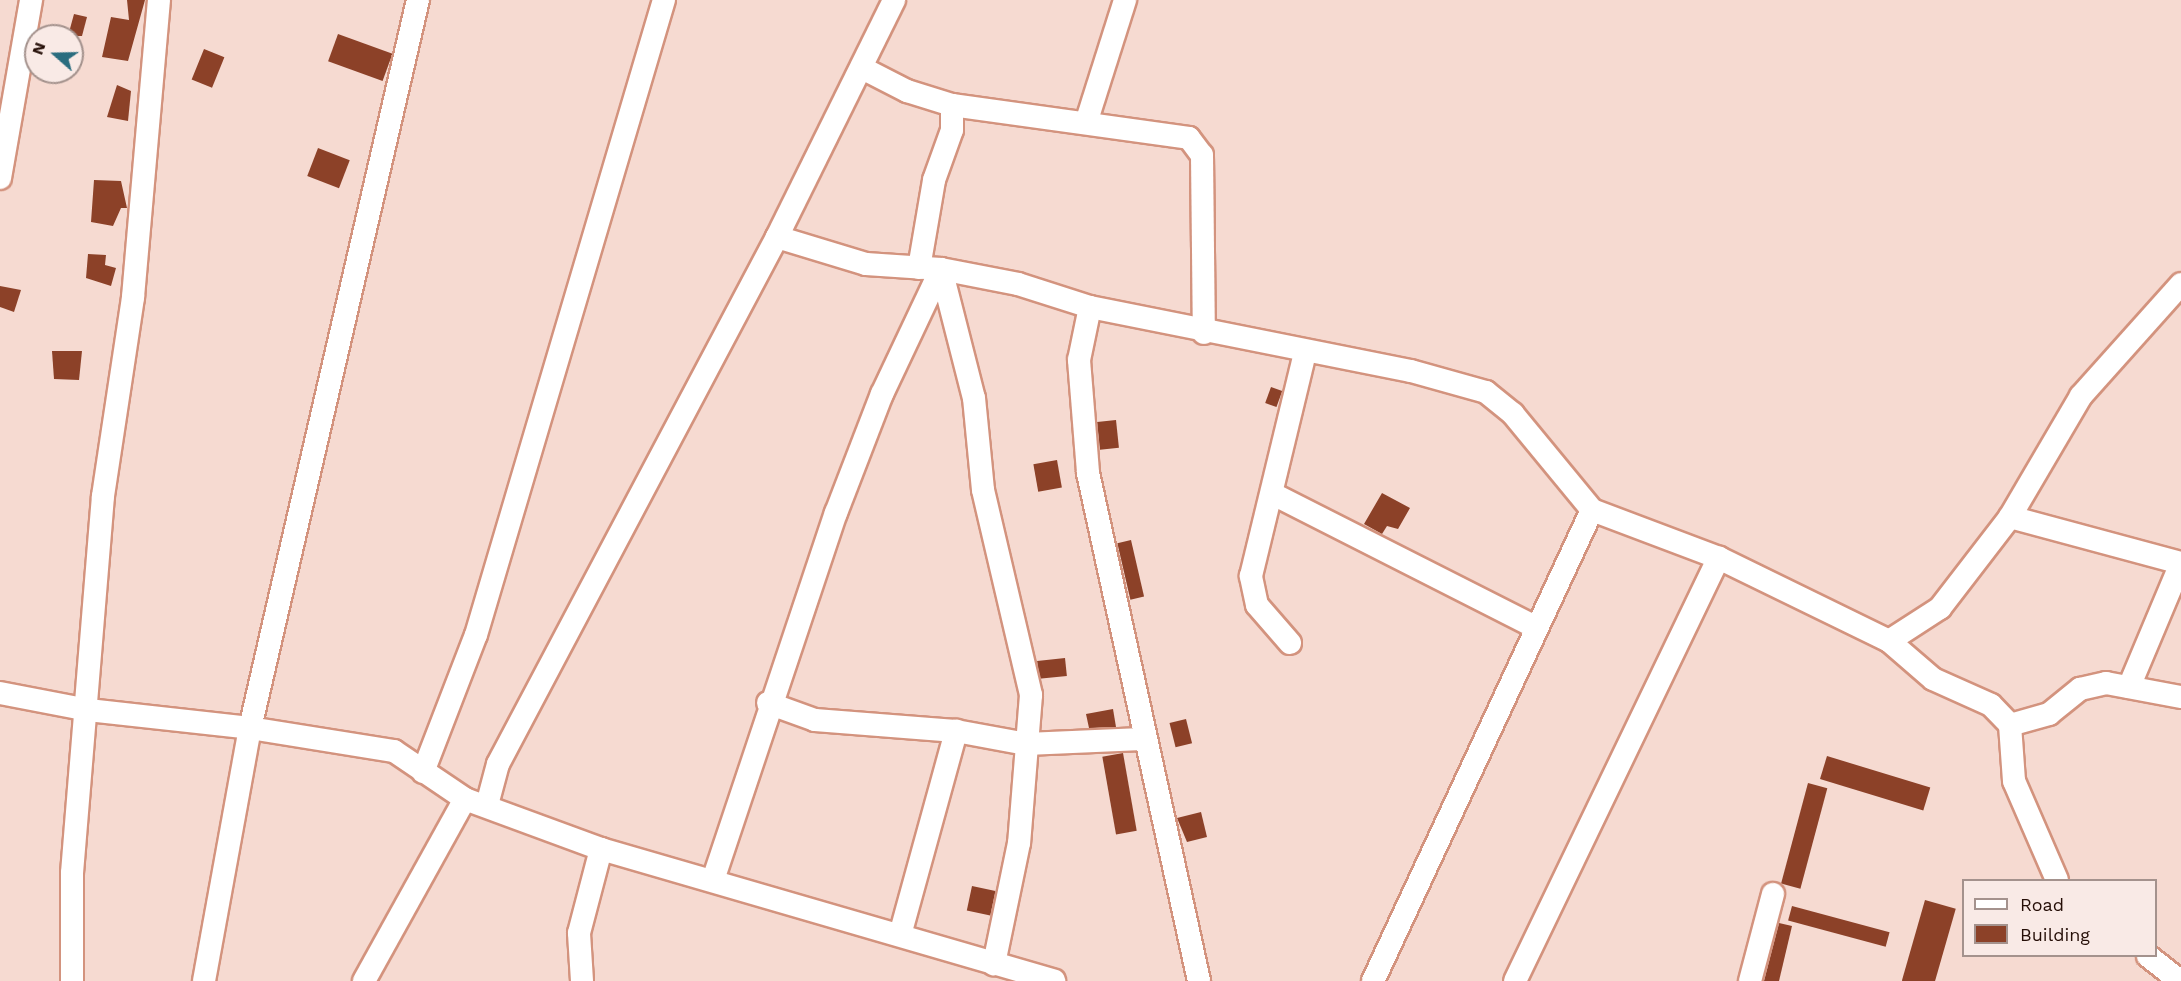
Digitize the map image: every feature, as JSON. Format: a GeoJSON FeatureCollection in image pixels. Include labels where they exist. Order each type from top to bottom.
{"type":"FeatureCollection","features":[{"type":"Feature","properties":{"kind":"street"},"geometry":{"type":"LineString","coordinates":[[0,178],[31,0]]}},
{"type":"Feature","properties":{"kind":"street"},"geometry":{"type":"LineString","coordinates":[[72,981],[72,873],[88,711],[103,496],[133,297],[159,0]]}},
{"type":"Feature","properties":{"kind":"street"},"geometry":{"type":"LineString","coordinates":[[204,981],[250,728],[418,0]]}},
{"type":"Feature","properties":{"kind":"street"},"geometry":{"type":"LineString","coordinates":[[423,772],[476,635],[664,0]]}},
{"type":"Feature","properties":{"kind":"street"},"geometry":{"type":"LineString","coordinates":[[487,805],[498,764],[777,237],[894,0]]}},
{"type":"Feature","properties":{"kind":"street"},"geometry":{"type":"LineString","coordinates":[[1088,120],[1125,0]]}},
{"type":"Feature","properties":{"kind":"street"},"geometry":{"type":"LineString","coordinates":[[862,68],[907,92],[952,105],[1088,120],[1171,132],[1189,138],[1202,156],[1204,333]]}},
{"type":"Feature","properties":{"kind":"street"},"geometry":{"type":"LineString","coordinates":[[713,880],[768,703],[930,269],[934,180],[952,130],[952,105]]}},
{"type":"Feature","properties":{"kind":"street"},"geometry":{"type":"LineString","coordinates":[[777,237],[866,264],[930,269],[1018,284],[1090,307],[1486,392],[1513,414],[1592,510],[1719,558],[1889,642],[1933,679],[1991,705],[2010,724],[2014,781],[2057,879]]}},
{"type":"Feature","properties":{"kind":"street"},"geometry":{"type":"LineString","coordinates":[[930,269],[974,398],[983,490],[1031,695],[1011,895],[994,964]]}},
{"type":"Feature","properties":{"kind":"street"},"geometry":{"type":"LineString","coordinates":[[1889,642],[1941,608],[2010,517],[2081,396],[2181,284]]}},
{"type":"Feature","properties":{"kind":"street"},"geometry":{"type":"LineString","coordinates":[[1090,307],[1079,360],[1088,473],[1142,739],[1193,935],[1199,981]]}},
{"type":"Feature","properties":{"kind":"street"},"geometry":{"type":"LineString","coordinates":[[1290,643],[1251,592],[1305,352]]}},
{"type":"Feature","properties":{"kind":"street"},"geometry":{"type":"LineString","coordinates":[[1273,494],[1538,628]]}},
{"type":"Feature","properties":{"kind":"street"},"geometry":{"type":"LineString","coordinates":[[1373,981],[1592,510]]}},
{"type":"Feature","properties":{"kind":"street"},"geometry":{"type":"LineString","coordinates":[[2010,517],[2181,563],[2130,687]]}},
{"type":"Feature","properties":{"kind":"street"},"geometry":{"type":"LineString","coordinates":[[1515,981],[1719,558]]}},
{"type":"Feature","properties":{"kind":"street"},"geometry":{"type":"LineString","coordinates":[[2010,724],[2049,714],[2080,689],[2106,683],[2181,698]]}},
{"type":"Feature","properties":{"kind":"street"},"geometry":{"type":"LineString","coordinates":[[0,693],[88,711],[250,728],[394,751],[465,800],[487,805],[601,849],[1054,981]]}},
{"type":"Feature","properties":{"kind":"street"},"geometry":{"type":"LineString","coordinates":[[768,703],[815,720],[956,731],[1026,744],[1142,739]]}},
{"type":"Feature","properties":{"kind":"street"},"geometry":{"type":"LineString","coordinates":[[900,935],[956,731]]}},
{"type":"Feature","properties":{"kind":"street"},"geometry":{"type":"LineString","coordinates":[[364,981],[465,800]]}},
{"type":"Feature","properties":{"kind":"street"},"geometry":{"type":"LineString","coordinates":[[582,981],[579,933],[601,849]]}},
{"type":"Feature","properties":{"kind":"street"},"geometry":{"type":"LineString","coordinates":[[1750,981],[1773,894]]}},
{"type":"Feature","properties":{"kind":"street"},"geometry":{"type":"LineString","coordinates":[[2149,957],[2180,981]]}},
{"type":"Feature","properties":{"kind":"building"},"geometry":{"type":"Polygon","coordinates":[[[127,0],[145,0],[128,61],[102,57],[111,17],[129,20],[127,0]]]}},
{"type":"Feature","properties":{"kind":"building"},"geometry":{"type":"Polygon","coordinates":[[[74,14],[87,17],[84,28],[84,24],[71,24],[74,14]]]}},
{"type":"Feature","properties":{"kind":"building"},"geometry":{"type":"Polygon","coordinates":[[[338,34],[393,54],[383,81],[328,61],[338,34]]]}},
{"type":"Feature","properties":{"kind":"building"},"geometry":{"type":"Polygon","coordinates":[[[204,49],[224,57],[212,88],[192,80],[204,49]]]}},
{"type":"Feature","properties":{"kind":"building"},"geometry":{"type":"Polygon","coordinates":[[[117,85],[131,91],[128,121],[107,117],[117,85]]]}},
{"type":"Feature","properties":{"kind":"building"},"geometry":{"type":"Polygon","coordinates":[[[318,148],[350,160],[339,188],[307,176],[318,148]]]}},
{"type":"Feature","properties":{"kind":"building"},"geometry":{"type":"Polygon","coordinates":[[[94,180],[121,181],[127,208],[121,208],[113,226],[91,222],[94,180]]]}},
{"type":"Feature","properties":{"kind":"building"},"geometry":{"type":"Polygon","coordinates":[[[88,254],[106,255],[105,265],[116,268],[111,286],[86,278],[88,254]]]}},
{"type":"Feature","properties":{"kind":"building"},"geometry":{"type":"Polygon","coordinates":[[[0,286],[21,290],[14,312],[0,307],[0,286]]]}},
{"type":"Feature","properties":{"kind":"building"},"geometry":{"type":"Polygon","coordinates":[[[52,351],[82,351],[79,380],[54,379],[52,351]]]}},
{"type":"Feature","properties":{"kind":"building"},"geometry":{"type":"Polygon","coordinates":[[[1271,387],[1282,391],[1276,407],[1265,403],[1271,387]]]}},
{"type":"Feature","properties":{"kind":"building"},"geometry":{"type":"Polygon","coordinates":[[[1116,420],[1119,448],[1100,450],[1097,422],[1116,420]]]}},
{"type":"Feature","properties":{"kind":"building"},"geometry":{"type":"Polygon","coordinates":[[[1057,460],[1062,488],[1038,492],[1033,464],[1057,460]]]}},
{"type":"Feature","properties":{"kind":"building"},"geometry":{"type":"Polygon","coordinates":[[[1382,493],[1410,508],[1398,529],[1387,526],[1382,534],[1364,524],[1382,493]]]}},
{"type":"Feature","properties":{"kind":"building"},"geometry":{"type":"Polygon","coordinates":[[[1131,540],[1144,597],[1130,600],[1117,543],[1131,540]]]}},
{"type":"Feature","properties":{"kind":"building"},"geometry":{"type":"Polygon","coordinates":[[[1065,658],[1067,676],[1039,679],[1037,661],[1065,658]]]}},
{"type":"Feature","properties":{"kind":"building"},"geometry":{"type":"Polygon","coordinates":[[[1113,709],[1116,727],[1089,728],[1086,714],[1113,709]]]}},
{"type":"Feature","properties":{"kind":"building"},"geometry":{"type":"Polygon","coordinates":[[[1186,719],[1192,743],[1176,747],[1170,723],[1186,719]]]}},
{"type":"Feature","properties":{"kind":"building"},"geometry":{"type":"Polygon","coordinates":[[[1123,753],[1137,831],[1116,834],[1102,757],[1123,753]]]}},
{"type":"Feature","properties":{"kind":"building"},"geometry":{"type":"Polygon","coordinates":[[[1827,756],[1930,788],[1923,811],[1820,779],[1827,756]]]}},
{"type":"Feature","properties":{"kind":"building"},"geometry":{"type":"Polygon","coordinates":[[[1808,783],[1827,788],[1800,889],[1781,883],[1808,783]]]}},
{"type":"Feature","properties":{"kind":"building"},"geometry":{"type":"Polygon","coordinates":[[[1201,812],[1207,837],[1187,842],[1177,818],[1201,812]]]}},
{"type":"Feature","properties":{"kind":"building"},"geometry":{"type":"Polygon","coordinates":[[[972,886],[995,891],[990,915],[967,910],[972,886]]]}},
{"type":"Feature","properties":{"kind":"building"},"geometry":{"type":"Polygon","coordinates":[[[1925,900],[1956,909],[1935,981],[1902,981],[1925,900]]]}},
{"type":"Feature","properties":{"kind":"building"},"geometry":{"type":"Polygon","coordinates":[[[1792,906],[1890,932],[1886,947],[1788,920],[1792,906]]]}},
{"type":"Feature","properties":{"kind":"building"},"geometry":{"type":"Polygon","coordinates":[[[1779,923],[1792,926],[1779,981],[1764,981],[1779,923]]]}}]}
